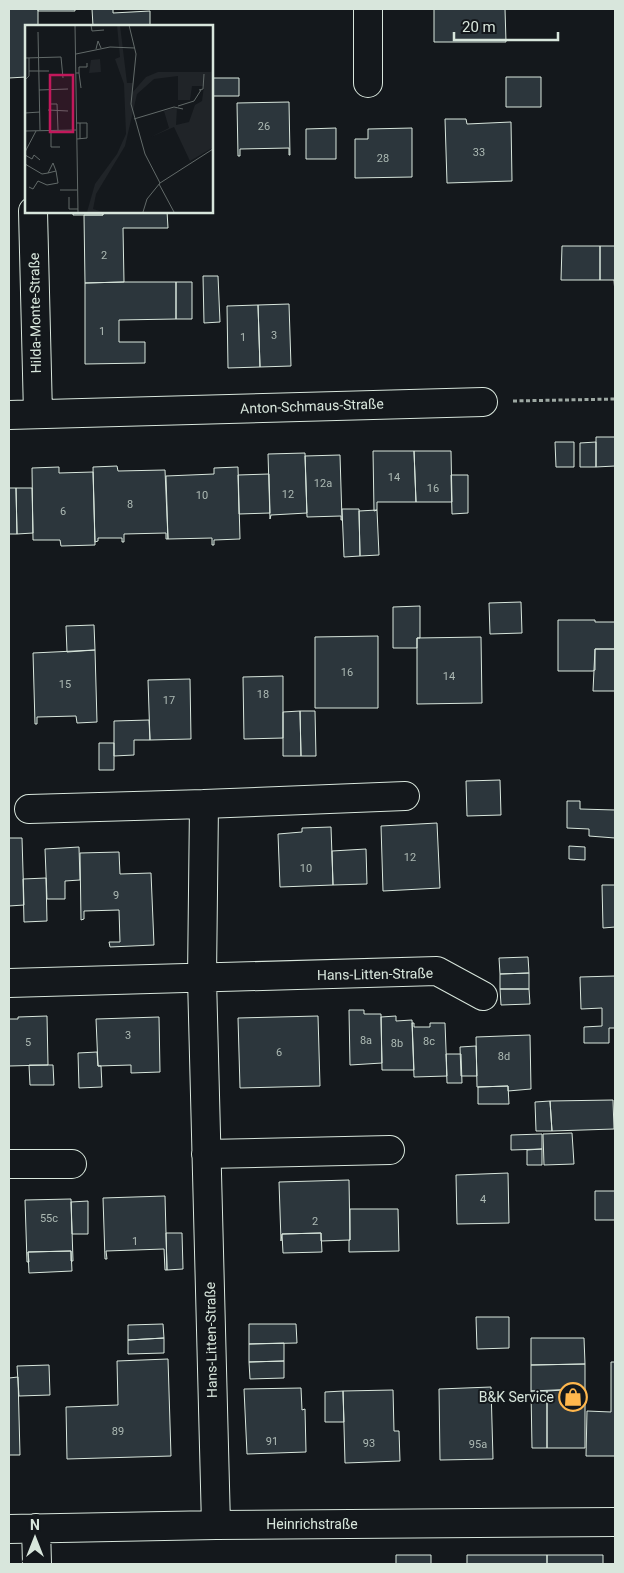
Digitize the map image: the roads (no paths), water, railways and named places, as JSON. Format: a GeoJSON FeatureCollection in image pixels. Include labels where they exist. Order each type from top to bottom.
{"type":"FeatureCollection","features":[{"type":"Feature","properties":{"kind":"street"},"geometry":{"type":"LineString","coordinates":[[368,9],[368,83]]}},
{"type":"Feature","properties":{"kind":"street","name":"Hilda-Monte-Straße"},"geometry":{"type":"LineString","coordinates":[[33,212],[38,414]]}},
{"type":"Feature","properties":{"kind":"street","name":"Anton-Schmaus-Straße"},"geometry":{"type":"LineString","coordinates":[[9,415],[483,402]]}},
{"type":"Feature","properties":{"kind":"street"},"geometry":{"type":"LineString","coordinates":[[30,809],[404,796]]}},
{"type":"Feature","properties":{"kind":"street","name":"Hans-Litten-Straße"},"geometry":{"type":"LineString","coordinates":[[204,804],[202,978],[216,1525]]}},
{"type":"Feature","properties":{"kind":"street","name":"Hans-Litten-Straße"},"geometry":{"type":"LineString","coordinates":[[9,983],[437,971],[483,996]]}},
{"type":"Feature","properties":{"kind":"street"},"geometry":{"type":"LineString","coordinates":[[206,1154],[390,1150]]}},
{"type":"Feature","properties":{"kind":"street"},"geometry":{"type":"LineString","coordinates":[[9,1164],[72,1164]]}},
{"type":"Feature","properties":{"kind":"street","name":"Heinrichstraße"},"geometry":{"type":"LineString","coordinates":[[9,1529],[216,1525],[615,1522]]}},
{"type":"Feature","properties":{"kind":"street"},"geometry":{"type":"LineString","coordinates":[[36,1528],[38,1564]]}},
{"type":"Feature","properties":{"kind":"place","name":"B&K Service"},"geometry":{"type":"Point","coordinates":[573,1397]}}]}
